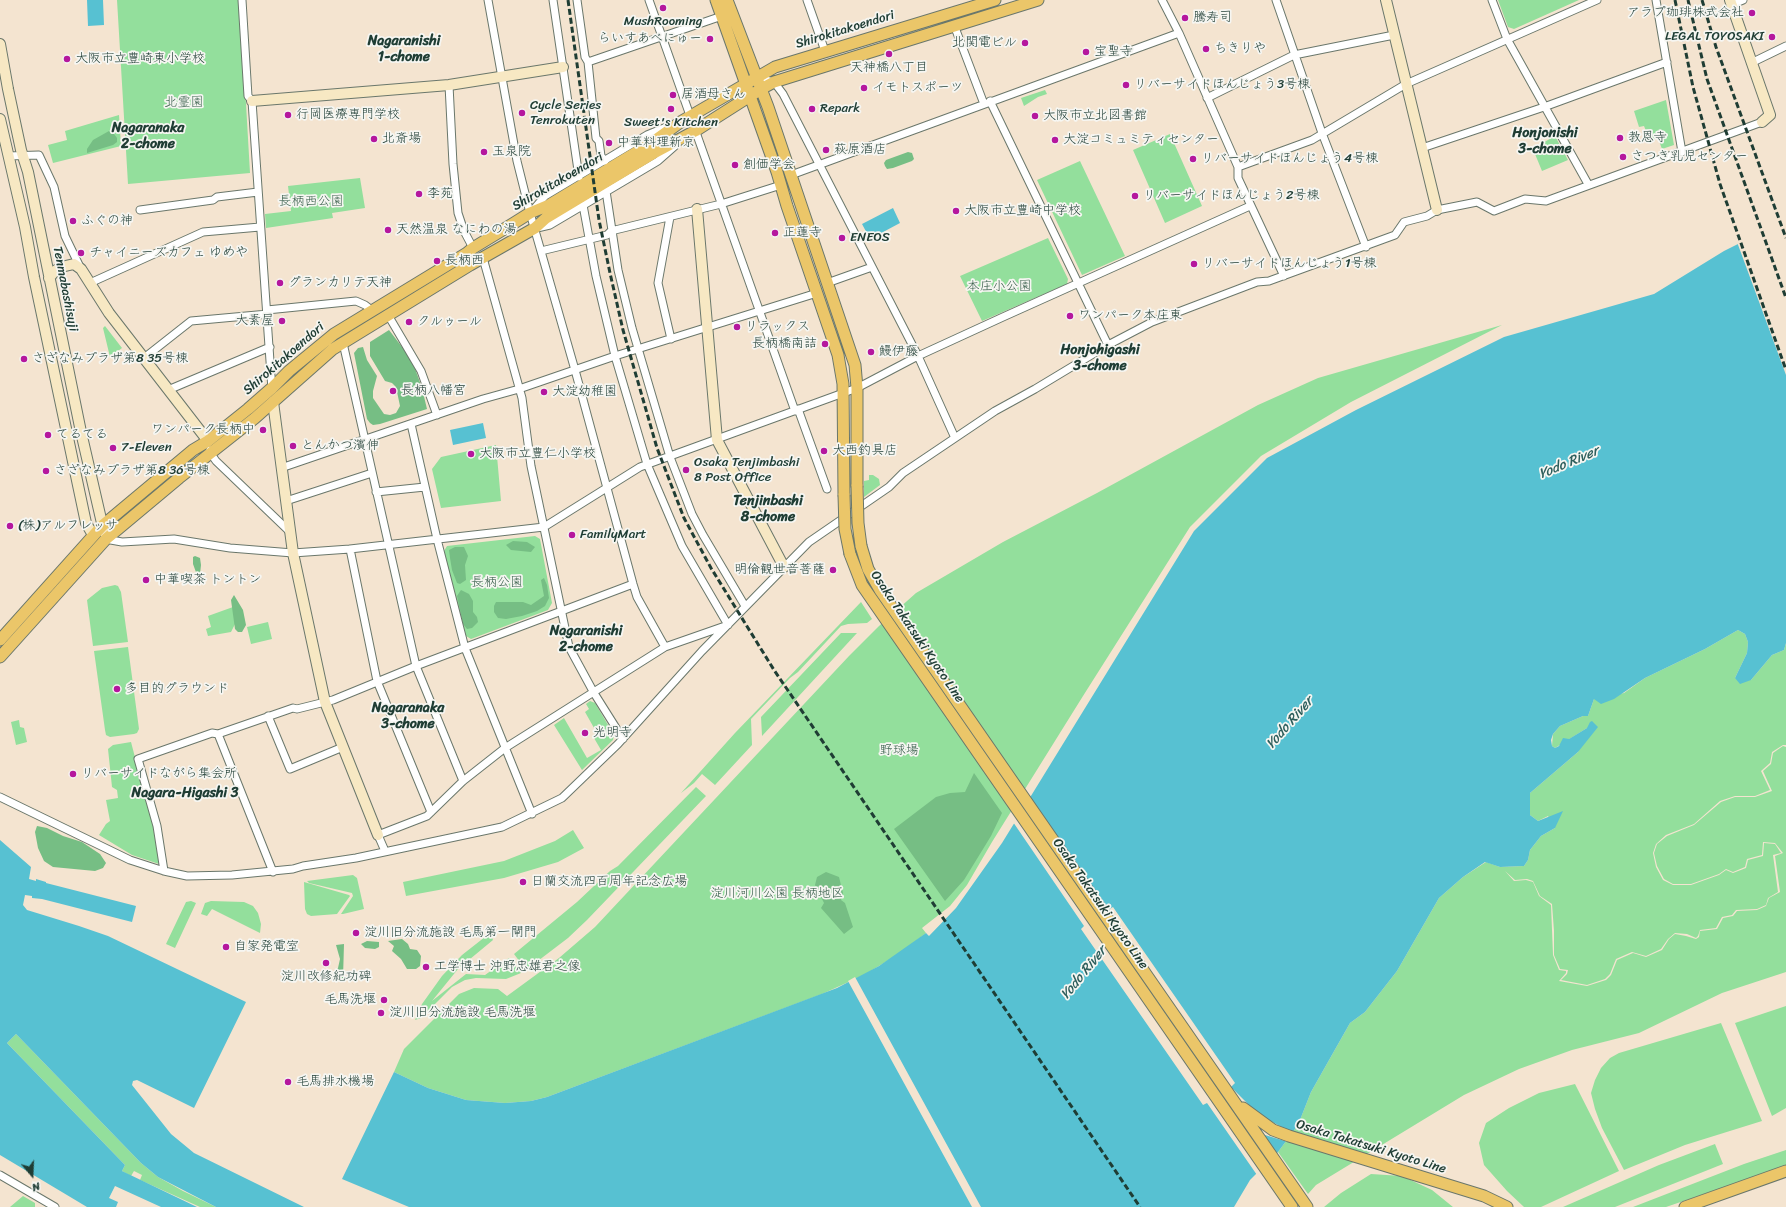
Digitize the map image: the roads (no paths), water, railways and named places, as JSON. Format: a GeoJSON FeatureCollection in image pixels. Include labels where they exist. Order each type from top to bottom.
{"type":"FeatureCollection","features":[{"type":"Feature","properties":{"kind":"main road","name":"Osaka Takatsuki Kyoto Line"},"geometry":{"type":"LineString","coordinates":[[716,0],[751,96],[838,355],[842,375],[843,394],[845,529],[850,554],[860,580],[1292,1207]]}},
{"type":"Feature","properties":{"kind":"main road","name":"Osaka Takatsuki Kyoto Line"},"geometry":{"type":"LineString","coordinates":[[728,0],[791,175],[855,365],[857,388],[858,523],[861,546],[870,571],[889,603],[1307,1207]]}},
{"type":"Feature","properties":{"kind":"main road","name":"Shirokitakoendori"},"geometry":{"type":"LineString","coordinates":[[0,640],[102,526],[193,450],[208,442],[334,334],[530,213],[556,201],[650,144],[686,120],[775,67],[825,50],[995,0]]}},
{"type":"Feature","properties":{"kind":"main road","name":"Shirokitakoendori"},"geometry":{"type":"LineString","coordinates":[[0,657],[106,540],[179,478],[211,454],[328,354],[388,315],[535,228],[546,218],[654,153],[691,133],[774,82],[1038,0]]}},
{"type":"Feature","properties":{"kind":"main road","name":"Osaka Takatsuki Kyoto Line"},"geometry":{"type":"LineString","coordinates":[[1234,1100],[1256,1119],[1273,1130],[1484,1196],[1507,1207]]}},
{"type":"Feature","properties":{"kind":"main road"},"geometry":{"type":"LineString","coordinates":[[1684,1207],[1786,1171]]}},
{"type":"Feature","properties":{"kind":"main road"},"geometry":{"type":"LineString","coordinates":[[1706,1207],[1786,1180]]}},
{"type":"Feature","properties":{"kind":"street"},"geometry":{"type":"LineString","coordinates":[[242,0],[248,96],[252,101],[260,227],[268,312],[273,402],[293,552],[325,702],[384,851]]}},
{"type":"Feature","properties":{"kind":"street"},"geometry":{"type":"LineString","coordinates":[[488,0],[517,161],[530,213],[575,370],[637,597],[664,647]]}},
{"type":"Feature","properties":{"kind":"street"},"geometry":{"type":"LineString","coordinates":[[553,0],[579,177]]}},
{"type":"Feature","properties":{"kind":"street"},"geometry":{"type":"LineString","coordinates":[[577,0],[585,57],[588,62],[596,138],[599,141],[602,156],[605,161]]}},
{"type":"Feature","properties":{"kind":"street"},"geometry":{"type":"LineString","coordinates":[[649,0],[686,120],[721,204],[759,311],[827,488]]}},
{"type":"Feature","properties":{"kind":"street"},"geometry":{"type":"LineString","coordinates":[[807,0],[825,50]]}},
{"type":"Feature","properties":{"kind":"street"},"geometry":{"type":"LineString","coordinates":[[1162,0],[1179,33],[1238,167],[1238,178],[1250,206],[1284,276]]}},
{"type":"Feature","properties":{"kind":"street"},"geometry":{"type":"LineString","coordinates":[[1276,0],[1322,133],[1366,247]]}},
{"type":"Feature","properties":{"kind":"street"},"geometry":{"type":"LineString","coordinates":[[1386,0],[1437,210]]}},
{"type":"Feature","properties":{"kind":"street"},"geometry":{"type":"LineString","coordinates":[[1492,0],[1508,39],[1544,107],[1588,184]]}},
{"type":"Feature","properties":{"kind":"street"},"geometry":{"type":"LineString","coordinates":[[1238,167],[1312,140],[1406,84],[1597,0]]}},
{"type":"Feature","properties":{"kind":"street"},"geometry":{"type":"LineString","coordinates":[[1656,0],[1682,152]]}},
{"type":"Feature","properties":{"kind":"street"},"geometry":{"type":"LineString","coordinates":[[0,797],[130,860],[174,874],[197,876],[273,872],[356,858],[502,827],[532,814],[562,798],[623,739],[702,651],[809,542],[889,488],[903,473],[995,411],[1108,345],[1152,322],[1257,282],[1269,281],[1366,247],[1395,235],[1404,222],[1427,216],[1437,210],[1477,202],[1494,211],[1525,200],[1546,201],[1562,196],[1588,184],[1682,152],[1766,118],[1751,63],[1730,2],[1743,0]]}},
{"type":"Feature","properties":{"kind":"street"},"geometry":{"type":"LineString","coordinates":[[588,62],[722,16]]}},
{"type":"Feature","properties":{"kind":"street"},"geometry":{"type":"LineString","coordinates":[[954,25],[987,102],[1108,345]]}},
{"type":"Feature","properties":{"kind":"street"},"geometry":{"type":"LineString","coordinates":[[791,175],[1179,33]]}},
{"type":"Feature","properties":{"kind":"street"},"geometry":{"type":"LineString","coordinates":[[1207,98],[1294,55],[1394,35]]}},
{"type":"Feature","properties":{"kind":"street","name":"Tenmabashisuji"},"geometry":{"type":"LineString","coordinates":[[0,44],[8,89],[32,192],[106,540]]}},
{"type":"Feature","properties":{"kind":"street"},"geometry":{"type":"LineString","coordinates":[[1751,63],[1786,46]]}},
{"type":"Feature","properties":{"kind":"street"},"geometry":{"type":"LineString","coordinates":[[1422,148],[1544,107],[1667,62]]}},
{"type":"Feature","properties":{"kind":"street"},"geometry":{"type":"LineString","coordinates":[[252,101],[449,85],[563,67]]}},
{"type":"Feature","properties":{"kind":"street"},"geometry":{"type":"LineString","coordinates":[[756,78],[774,82],[782,94],[918,356],[955,438]]}},
{"type":"Feature","properties":{"kind":"street"},"geometry":{"type":"LineString","coordinates":[[449,85],[453,164],[458,213],[464,231],[473,248]]}},
{"type":"Feature","properties":{"kind":"street","name":"Tenmabashisuji"},"geometry":{"type":"LineString","coordinates":[[0,119],[4,157],[25,227],[34,277],[86,523],[93,535]]}},
{"type":"Feature","properties":{"kind":"street"},"geometry":{"type":"LineString","coordinates":[[530,213],[545,196],[647,135],[686,120]]}},
{"type":"Feature","properties":{"kind":"street"},"geometry":{"type":"LineString","coordinates":[[535,228],[550,225],[658,161],[691,133]]}},
{"type":"Feature","properties":{"kind":"street"},"geometry":{"type":"LineString","coordinates":[[4,157],[39,155],[54,187],[65,236],[81,268],[109,313],[208,442],[211,454],[290,532]]}},
{"type":"Feature","properties":{"kind":"street"},"geometry":{"type":"LineString","coordinates":[[541,251],[607,235],[611,231],[721,204],[781,185]]}},
{"type":"Feature","properties":{"kind":"street"},"geometry":{"type":"LineString","coordinates":[[606,191],[618,270],[667,458],[699,528],[745,606]]}},
{"type":"Feature","properties":{"kind":"street"},"geometry":{"type":"LineString","coordinates":[[140,210],[213,200],[217,197],[258,192]]}},
{"type":"Feature","properties":{"kind":"street"},"geometry":{"type":"LineString","coordinates":[[583,205],[588,240],[615,356],[650,464],[682,546],[728,625]]}},
{"type":"Feature","properties":{"kind":"street"},"geometry":{"type":"LineString","coordinates":[[93,535],[106,540],[122,542],[174,539],[230,548],[293,552],[437,540],[544,527],[650,464],[857,388],[918,356],[1250,206]]}},
{"type":"Feature","properties":{"kind":"street"},"geometry":{"type":"LineString","coordinates":[[697,209],[717,440],[784,567]]}},
{"type":"Feature","properties":{"kind":"street"},"geometry":{"type":"LineString","coordinates":[[670,217],[658,283],[671,339]]}},
{"type":"Feature","properties":{"kind":"street"},"geometry":{"type":"LineString","coordinates":[[90,283],[203,232],[260,227]]}},
{"type":"Feature","properties":{"kind":"street"},"geometry":{"type":"LineString","coordinates":[[482,258],[519,390],[531,466],[569,647],[594,693],[623,739]]}},
{"type":"Feature","properties":{"kind":"street"},"geometry":{"type":"LineString","coordinates":[[50,278],[55,271],[61,267],[74,264],[81,268]]}},
{"type":"Feature","properties":{"kind":"street"},"geometry":{"type":"LineString","coordinates":[[827,283],[872,268]]}},
{"type":"Feature","properties":{"kind":"street"},"geometry":{"type":"LineString","coordinates":[[281,468],[483,399],[519,390],[615,356],[817,293]]}},
{"type":"Feature","properties":{"kind":"street"},"geometry":{"type":"LineString","coordinates":[[144,358],[191,321],[356,301],[365,305],[372,311]]}},
{"type":"Feature","properties":{"kind":"street"},"geometry":{"type":"LineString","coordinates":[[388,315],[421,371],[437,415]]}},
{"type":"Feature","properties":{"kind":"street"},"geometry":{"type":"LineString","coordinates":[[344,343],[416,666],[463,781]]}},
{"type":"Feature","properties":{"kind":"street"},"geometry":{"type":"LineString","coordinates":[[168,390],[270,347]]}},
{"type":"Feature","properties":{"kind":"street"},"geometry":{"type":"LineString","coordinates":[[411,424],[437,540],[465,648],[532,814]]}},
{"type":"Feature","properties":{"kind":"street"},"geometry":{"type":"LineString","coordinates":[[286,501],[372,473]]}},
{"type":"Feature","properties":{"kind":"street"},"geometry":{"type":"LineString","coordinates":[[376,492],[425,487]]}},
{"type":"Feature","properties":{"kind":"street"},"geometry":{"type":"LineString","coordinates":[[97,500],[105,513],[113,514],[120,511]]}},
{"type":"Feature","properties":{"kind":"street"},"geometry":{"type":"LineString","coordinates":[[350,548],[377,681],[431,812]]}},
{"type":"Feature","properties":{"kind":"street"},"geometry":{"type":"LineString","coordinates":[[164,871],[157,826],[138,758],[212,733],[218,734],[293,708],[297,709],[325,702],[633,584]]}},
{"type":"Feature","properties":{"kind":"street"},"geometry":{"type":"LineString","coordinates":[[378,835],[427,816],[463,781],[505,748],[594,693],[664,647],[728,625]]}},
{"type":"Feature","properties":{"kind":"street"},"geometry":{"type":"LineString","coordinates":[[268,716],[290,769],[343,748]]}},
{"type":"Feature","properties":{"kind":"street"},"geometry":{"type":"LineString","coordinates":[[218,734],[273,872]]}},
{"type":"Feature","properties":{"kind":"street"},"geometry":{"type":"LineString","coordinates":[[0,1175],[46,1205],[55,1207]]}},
{"type":"Feature","properties":{"kind":"water"},"geometry":{"type":"Polygon","coordinates":[[[87,0],[103,0],[104,25],[88,26],[87,0]]]}},
{"type":"Feature","properties":{"kind":"water"},"geometry":{"type":"Polygon","coordinates":[[[893,208],[900,223],[870,239],[862,224],[893,208]]]}},
{"type":"Feature","properties":{"kind":"water","name":"Yodo River"},"geometry":{"type":"Polygon","coordinates":[[[1786,220],[1786,643],[1784,650],[1772,655],[1751,680],[1740,684],[1735,678],[1747,653],[1748,642],[1745,634],[1738,630],[1705,649],[1645,678],[1614,699],[1601,704],[1594,699],[1588,716],[1583,716],[1560,726],[1553,734],[1551,740],[1552,746],[1555,748],[1559,746],[1563,738],[1569,739],[1587,728],[1592,721],[1598,727],[1578,752],[1530,793],[1530,815],[1538,821],[1563,811],[1555,828],[1541,836],[1530,850],[1528,860],[1524,866],[1500,867],[1485,862],[1463,877],[1439,898],[1397,971],[1365,1012],[1350,1023],[1311,1092],[1298,1125],[1278,1152],[1250,1180],[1234,1207],[409,1207],[342,1179],[394,1072],[428,1088],[466,1100],[505,1103],[531,1101],[547,1097],[837,988],[879,966],[926,933],[929,936],[956,908],[1002,843],[1194,531],[1267,458],[1356,410],[1504,337],[1654,294],[1724,251],[1786,220]]]}},
{"type":"Feature","properties":{"kind":"water"},"geometry":{"type":"Polygon","coordinates":[[[483,423],[486,438],[453,445],[450,430],[483,423]]]}},
{"type":"Feature","properties":{"kind":"water"},"geometry":{"type":"Polygon","coordinates":[[[0,840],[31,867],[29,879],[36,881],[36,879],[46,883],[136,906],[132,922],[25,895],[23,905],[27,910],[108,936],[246,1002],[194,1108],[137,1080],[133,1081],[132,1085],[171,1134],[194,1153],[304,1207],[216,1207],[158,1177],[141,1163],[16,1034],[7,1043],[125,1165],[122,1171],[197,1207],[161,1207],[115,1186],[109,1198],[118,1202],[116,1207],[87,1207],[0,1155],[0,840]]]}},
{"type":"Feature","properties":{"kind":"railway"},"geometry":{"type":"LineString","coordinates":[[568,0],[599,220],[610,273],[623,330],[657,448],[684,518],[711,568],[774,670],[1140,1207]]}},
{"type":"Feature","properties":{"kind":"railway"},"geometry":{"type":"LineString","coordinates":[[1675,0],[1693,87],[1720,184],[1786,370]]}},
{"type":"Feature","properties":{"kind":"railway"},"geometry":{"type":"LineString","coordinates":[[1688,0],[1707,79],[1786,298]]}},
{"type":"Feature","properties":{"kind":"railway"},"geometry":{"type":"LineString","coordinates":[[1702,0],[1716,47],[1786,238]]}},
{"type":"Feature","properties":{"kind":"place","name":"MushRooming"},"geometry":{"type":"Point","coordinates":[663,8]}},
{"type":"Feature","properties":{"kind":"place","name":"アラブ珈琲株式会社"},"geometry":{"type":"Point","coordinates":[1752,13]}},
{"type":"Feature","properties":{"kind":"place","name":"騰寿司"},"geometry":{"type":"Point","coordinates":[1185,18]}},
{"type":"Feature","properties":{"kind":"place","name":"LEGAL TOYOSAKI"},"geometry":{"type":"Point","coordinates":[1772,37]}},
{"type":"Feature","properties":{"kind":"place","name":"らいすあべにゅー"},"geometry":{"type":"Point","coordinates":[710,39]}},
{"type":"Feature","properties":{"kind":"place","name":"北関電ビル"},"geometry":{"type":"Point","coordinates":[1025,43]}},
{"type":"Feature","properties":{"kind":"place","name":"ちきりや"},"geometry":{"type":"Point","coordinates":[1206,49]}},
{"type":"Feature","properties":{"kind":"place","name":"宝聖寺"},"geometry":{"type":"Point","coordinates":[1086,52]}},
{"type":"Feature","properties":{"kind":"place","name":"天神橋八丁目"},"geometry":{"type":"Point","coordinates":[889,54]}},
{"type":"Feature","properties":{"kind":"place","name":"大阪市立豊崎東小学校"},"geometry":{"type":"Point","coordinates":[67,59]}},
{"type":"Feature","properties":{"kind":"place","name":"リバーサイドほんじょう3号棟"},"geometry":{"type":"Point","coordinates":[1126,85]}},
{"type":"Feature","properties":{"kind":"place","name":"イモトスポーツ"},"geometry":{"type":"Point","coordinates":[864,88]}},
{"type":"Feature","properties":{"kind":"place","name":"居酒母さん"},"geometry":{"type":"Point","coordinates":[673,95]}},
{"type":"Feature","properties":{"kind":"place","name":"Sweet's Kitchen"},"geometry":{"type":"Point","coordinates":[671,109]}},
{"type":"Feature","properties":{"kind":"place","name":"Repark"},"geometry":{"type":"Point","coordinates":[812,109]}},
{"type":"Feature","properties":{"kind":"place","name":"Cycle Series Tenrokuten"},"geometry":{"type":"Point","coordinates":[522,113]}},
{"type":"Feature","properties":{"kind":"place","name":"行岡医療専門学校"},"geometry":{"type":"Point","coordinates":[288,115]}},
{"type":"Feature","properties":{"kind":"place","name":"大阪市立北図書館"},"geometry":{"type":"Point","coordinates":[1035,116]}},
{"type":"Feature","properties":{"kind":"place","name":"教恩寺"},"geometry":{"type":"Point","coordinates":[1620,138]}},
{"type":"Feature","properties":{"kind":"place","name":"北斎場"},"geometry":{"type":"Point","coordinates":[374,139]}},
{"type":"Feature","properties":{"kind":"place","name":"大淀コミュミティセンター"},"geometry":{"type":"Point","coordinates":[1055,140]}},
{"type":"Feature","properties":{"kind":"place","name":"中華料理新京"},"geometry":{"type":"Point","coordinates":[609,143]}},
{"type":"Feature","properties":{"kind":"place","name":"萩原酒店"},"geometry":{"type":"Point","coordinates":[826,150]}},
{"type":"Feature","properties":{"kind":"place","name":"玉泉院"},"geometry":{"type":"Point","coordinates":[484,152]}},
{"type":"Feature","properties":{"kind":"place","name":"さつき乳児センター"},"geometry":{"type":"Point","coordinates":[1623,157]}},
{"type":"Feature","properties":{"kind":"place","name":"リバーサイドほんじょう4号棟"},"geometry":{"type":"Point","coordinates":[1193,159]}},
{"type":"Feature","properties":{"kind":"place","name":"創価学会"},"geometry":{"type":"Point","coordinates":[735,165]}},
{"type":"Feature","properties":{"kind":"place","name":"李苑"},"geometry":{"type":"Point","coordinates":[419,194]}},
{"type":"Feature","properties":{"kind":"place","name":"リバーサイドほんじょう2号棟"},"geometry":{"type":"Point","coordinates":[1135,196]}},
{"type":"Feature","properties":{"kind":"place","name":"大阪市立豊崎中学校"},"geometry":{"type":"Point","coordinates":[956,211]}},
{"type":"Feature","properties":{"kind":"place","name":"ふぐの神"},"geometry":{"type":"Point","coordinates":[73,221]}},
{"type":"Feature","properties":{"kind":"place","name":"天然温泉 なにわの湯"},"geometry":{"type":"Point","coordinates":[388,230]}},
{"type":"Feature","properties":{"kind":"place","name":"正蓮寺"},"geometry":{"type":"Point","coordinates":[775,233]}},
{"type":"Feature","properties":{"kind":"place","name":"ENEOS"},"geometry":{"type":"Point","coordinates":[842,238]}},
{"type":"Feature","properties":{"kind":"place","name":"チャイニーズカフェ ゆめや"},"geometry":{"type":"Point","coordinates":[81,253]}},
{"type":"Feature","properties":{"kind":"place","name":"長柄西"},"geometry":{"type":"Point","coordinates":[437,261]}},
{"type":"Feature","properties":{"kind":"place","name":"リバーサイドほんじょう1号棟"},"geometry":{"type":"Point","coordinates":[1194,264]}},
{"type":"Feature","properties":{"kind":"place","name":"グランカリテ天神"},"geometry":{"type":"Point","coordinates":[280,283]}},
{"type":"Feature","properties":{"kind":"place","name":"ワンパーク本庄東"},"geometry":{"type":"Point","coordinates":[1070,316]}},
{"type":"Feature","properties":{"kind":"place","name":"大素屋"},"geometry":{"type":"Point","coordinates":[282,321]}},
{"type":"Feature","properties":{"kind":"place","name":"クルゥール"},"geometry":{"type":"Point","coordinates":[409,322]}},
{"type":"Feature","properties":{"kind":"place","name":"リラックス"},"geometry":{"type":"Point","coordinates":[737,327]}},
{"type":"Feature","properties":{"kind":"place","name":"長柄橋南詰"},"geometry":{"type":"Point","coordinates":[825,344]}},
{"type":"Feature","properties":{"kind":"place","name":"鰻伊藤"},"geometry":{"type":"Point","coordinates":[871,352]}},
{"type":"Feature","properties":{"kind":"place","name":"さざなみプラザ第8 35号棟"},"geometry":{"type":"Point","coordinates":[24,359]}},
{"type":"Feature","properties":{"kind":"place","name":"長柄八幡宮"},"geometry":{"type":"Point","coordinates":[393,391]}},
{"type":"Feature","properties":{"kind":"place","name":"大淀幼稚園"},"geometry":{"type":"Point","coordinates":[544,392]}},
{"type":"Feature","properties":{"kind":"place","name":"ワンパーク長柄中"},"geometry":{"type":"Point","coordinates":[263,430]}},
{"type":"Feature","properties":{"kind":"place","name":"てるてる"},"geometry":{"type":"Point","coordinates":[48,435]}},
{"type":"Feature","properties":{"kind":"place","name":"とんかつ濱伸"},"geometry":{"type":"Point","coordinates":[293,446]}},
{"type":"Feature","properties":{"kind":"place","name":"7-Eleven"},"geometry":{"type":"Point","coordinates":[113,448]}},
{"type":"Feature","properties":{"kind":"place","name":"大西釣具店"},"geometry":{"type":"Point","coordinates":[824,451]}},
{"type":"Feature","properties":{"kind":"place","name":"大阪市立豊仁小学校"},"geometry":{"type":"Point","coordinates":[471,454]}},
{"type":"Feature","properties":{"kind":"place","name":"Osaka Tenjimbashi 8 Post Office"},"geometry":{"type":"Point","coordinates":[686,470]}},
{"type":"Feature","properties":{"kind":"place","name":"さざなみプラザ第8 36号棟"},"geometry":{"type":"Point","coordinates":[46,471]}},
{"type":"Feature","properties":{"kind":"place","name":"(株)アルフレッサ"},"geometry":{"type":"Point","coordinates":[10,526]}},
{"type":"Feature","properties":{"kind":"place","name":"FamilyMart"},"geometry":{"type":"Point","coordinates":[572,535]}},
{"type":"Feature","properties":{"kind":"place","name":"明倫観世音菩薩"},"geometry":{"type":"Point","coordinates":[833,570]}},
{"type":"Feature","properties":{"kind":"place","name":"中華喫茶 トントン"},"geometry":{"type":"Point","coordinates":[146,580]}},
{"type":"Feature","properties":{"kind":"place","name":"多目的グラウンド"},"geometry":{"type":"Point","coordinates":[117,689]}},
{"type":"Feature","properties":{"kind":"place","name":"光明寺"},"geometry":{"type":"Point","coordinates":[585,733]}},
{"type":"Feature","properties":{"kind":"place","name":"リバーサイドながら集会所"},"geometry":{"type":"Point","coordinates":[73,774]}},
{"type":"Feature","properties":{"kind":"place","name":"日蘭交流四百周年記念広場"},"geometry":{"type":"Point","coordinates":[523,882]}},
{"type":"Feature","properties":{"kind":"place","name":"淀川旧分流施設 毛馬第一閘門"},"geometry":{"type":"Point","coordinates":[356,933]}},
{"type":"Feature","properties":{"kind":"place","name":"自家発電室"},"geometry":{"type":"Point","coordinates":[226,947]}},
{"type":"Feature","properties":{"kind":"place","name":"淀川改修紀功碑"},"geometry":{"type":"Point","coordinates":[326,963]}},
{"type":"Feature","properties":{"kind":"place","name":"工学博士 沖野忠雄君之像"},"geometry":{"type":"Point","coordinates":[426,967]}},
{"type":"Feature","properties":{"kind":"place","name":"毛馬洗堰"},"geometry":{"type":"Point","coordinates":[384,1000]}},
{"type":"Feature","properties":{"kind":"place","name":"淀川旧分流施設 毛馬洗堰"},"geometry":{"type":"Point","coordinates":[381,1013]}},
{"type":"Feature","properties":{"kind":"place","name":"毛馬排水機場"},"geometry":{"type":"Point","coordinates":[288,1082]}},
{"type":"Feature","properties":{"kind":"district","name":"Nagaranishi 1-chome"},"geometry":{"type":"Point","coordinates":[404,50]}},
{"type":"Feature","properties":{"kind":"district","name":"Nagaranaka 2-chome"},"geometry":{"type":"Point","coordinates":[148,136]}},
{"type":"Feature","properties":{"kind":"district","name":"Honjonishi 3-chome"},"geometry":{"type":"Point","coordinates":[1545,142]}},
{"type":"Feature","properties":{"kind":"district","name":"Honjohigashi 3-chome"},"geometry":{"type":"Point","coordinates":[1100,358]}},
{"type":"Feature","properties":{"kind":"district","name":"Tenjinbashi 8-chome"},"geometry":{"type":"Point","coordinates":[768,510]}},
{"type":"Feature","properties":{"kind":"district","name":"Nagaranishi 2-chome"},"geometry":{"type":"Point","coordinates":[586,640]}},
{"type":"Feature","properties":{"kind":"district","name":"Nagaranaka 3-chome"},"geometry":{"type":"Point","coordinates":[408,716]}},
{"type":"Feature","properties":{"kind":"district","name":"Nagara-Higashi 3"},"geometry":{"type":"Point","coordinates":[185,793]}},
{"type":"Feature","properties":{"kind":"park label","name":"北霊園"},"geometry":{"type":"Point","coordinates":[184,103]}},
{"type":"Feature","properties":{"kind":"park label","name":"長柄西公園"},"geometry":{"type":"Point","coordinates":[311,202]}},
{"type":"Feature","properties":{"kind":"park label","name":"本庄小公園"},"geometry":{"type":"Point","coordinates":[999,287]}},
{"type":"Feature","properties":{"kind":"park label","name":"長柄公園"},"geometry":{"type":"Point","coordinates":[497,583]}},
{"type":"Feature","properties":{"kind":"park label","name":"野球場"},"geometry":{"type":"Point","coordinates":[899,751]}},
{"type":"Feature","properties":{"kind":"park label","name":"淀川河川公園 長柄地区"},"geometry":{"type":"Point","coordinates":[777,894]}}]}
